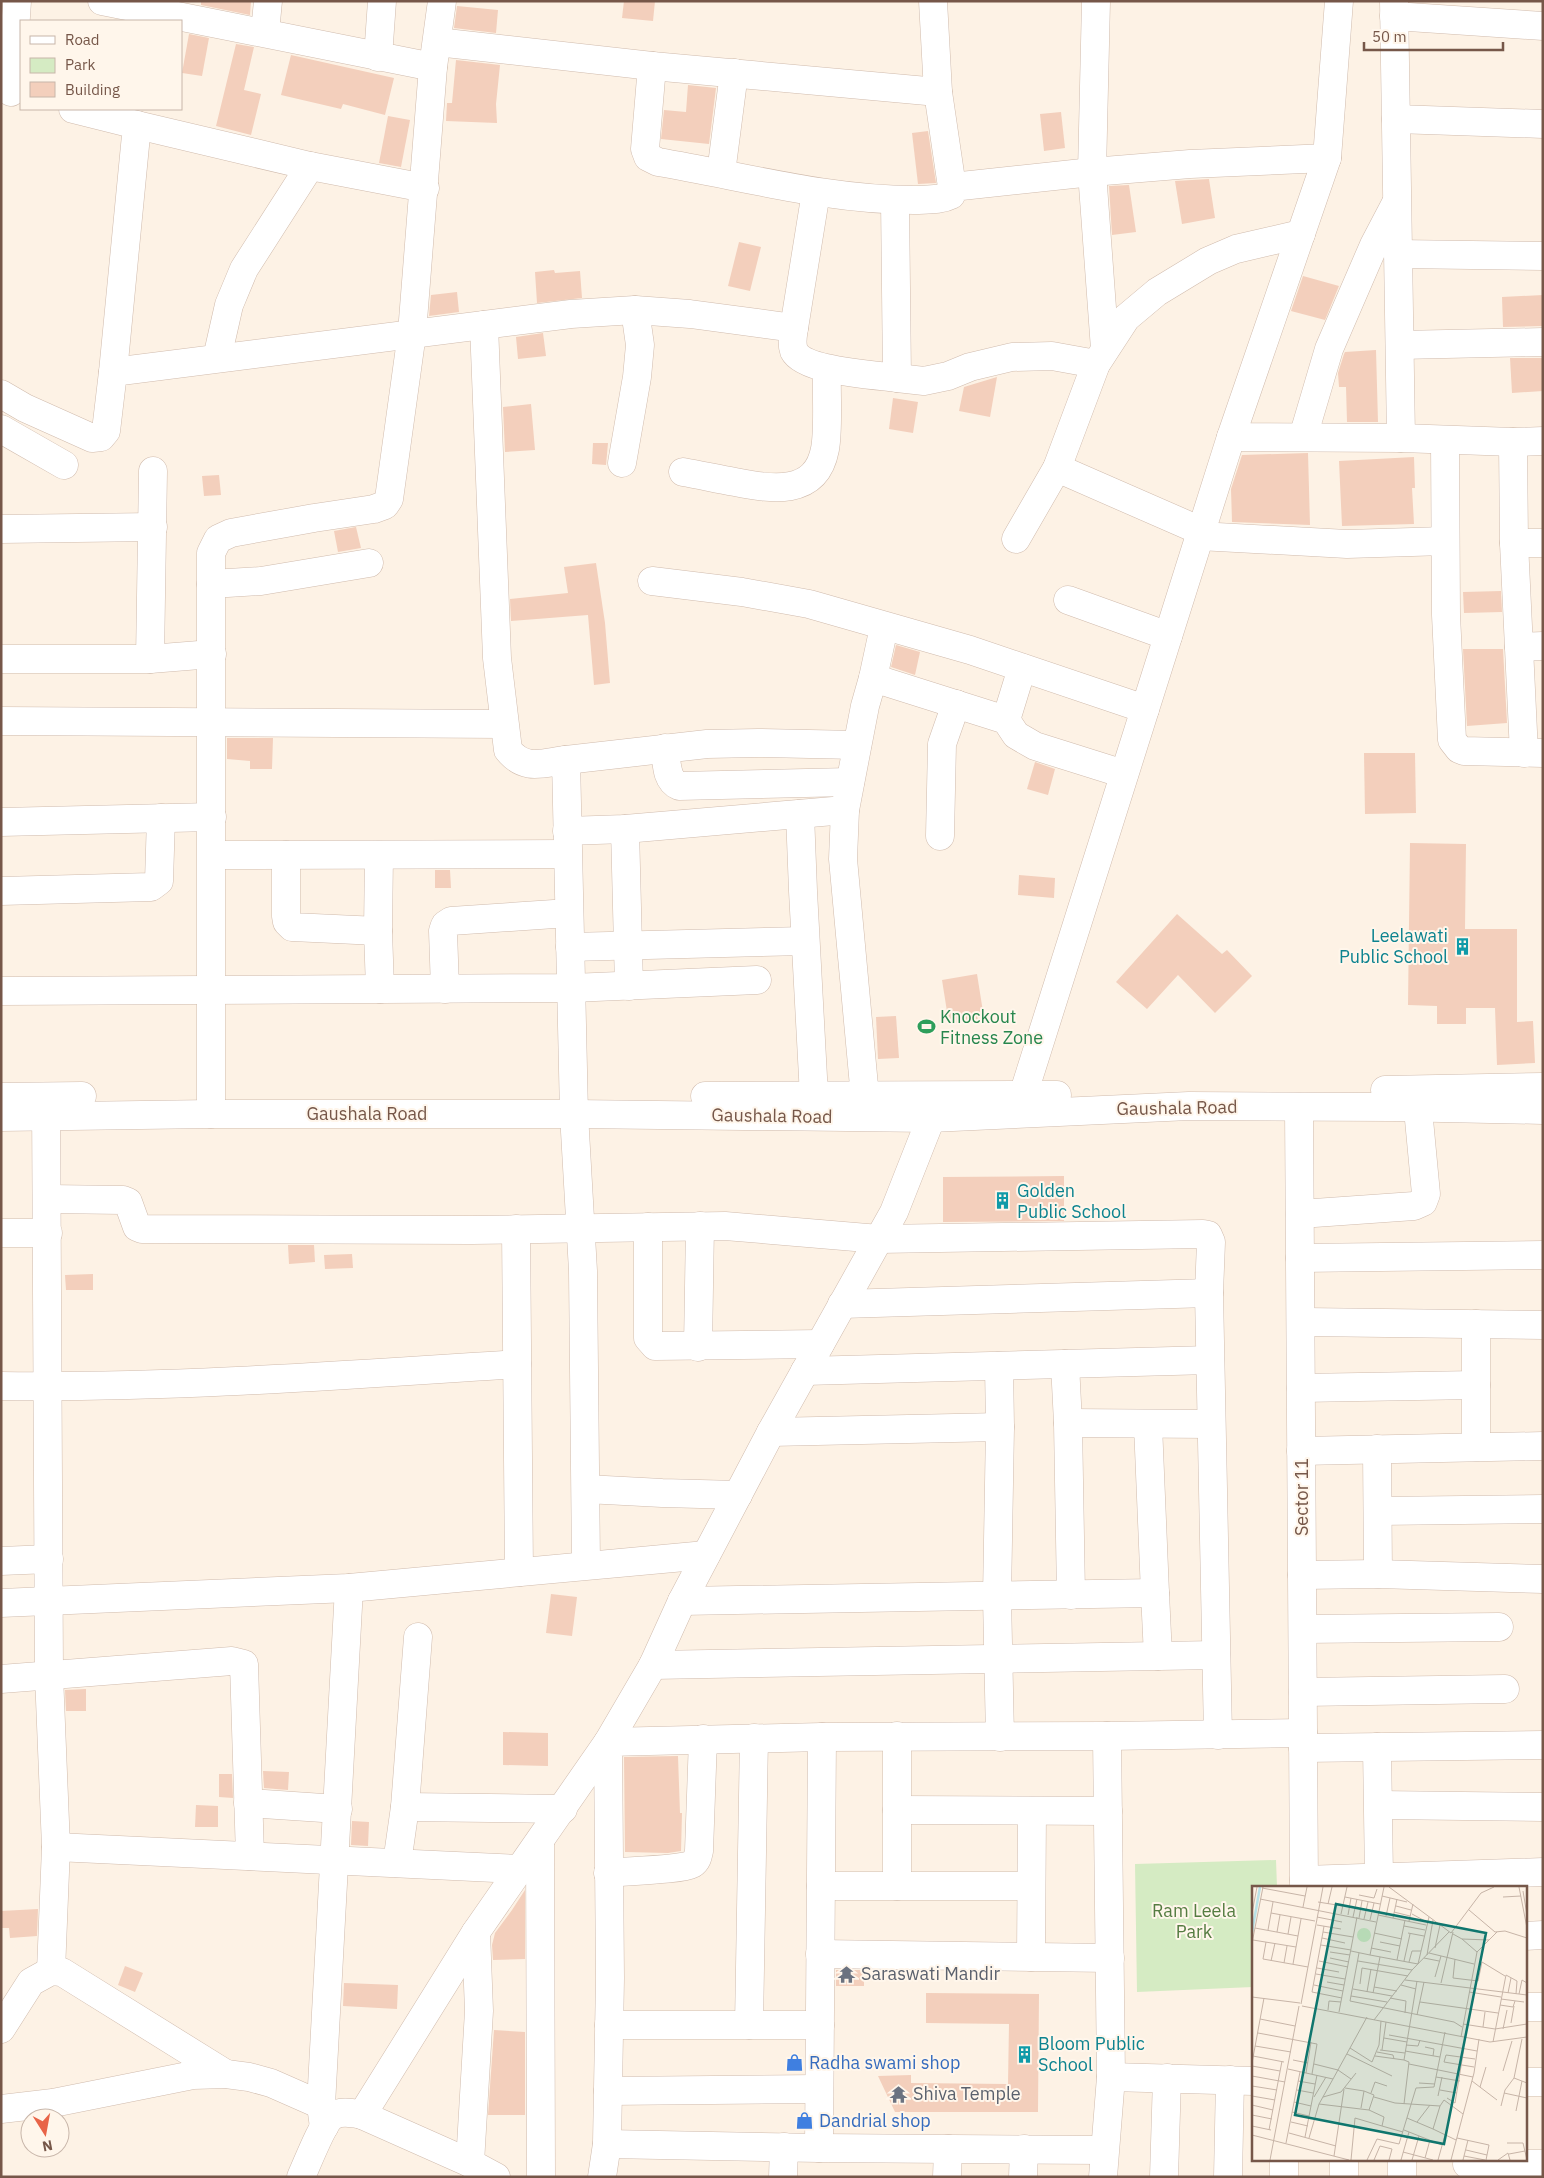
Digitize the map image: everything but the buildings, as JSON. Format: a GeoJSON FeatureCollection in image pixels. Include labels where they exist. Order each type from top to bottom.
{"type":"FeatureCollection","features":[{"type":"Feature","properties":{"kind":"street"},"geometry":{"type":"LineString","coordinates":[[11,93],[17,1]]}},
{"type":"Feature","properties":{"kind":"street"},"geometry":{"type":"LineString","coordinates":[[102,1],[148,6],[378,57],[435,54],[652,66],[938,92]]}},
{"type":"Feature","properties":{"kind":"street"},"geometry":{"type":"LineString","coordinates":[[265,32],[268,1]]}},
{"type":"Feature","properties":{"kind":"street"},"geometry":{"type":"LineString","coordinates":[[378,57],[382,1]]}},
{"type":"Feature","properties":{"kind":"street"},"geometry":{"type":"LineString","coordinates":[[211,1106],[211,553],[218,539],[231,533],[374,509],[385,505],[389,499],[412,333],[435,54],[442,1]]}},
{"type":"Feature","properties":{"kind":"street"},"geometry":{"type":"LineString","coordinates":[[652,66],[645,148],[648,157],[658,162],[816,192],[895,200],[942,199],[950,195],[952,187],[938,92],[933,1]]}},
{"type":"Feature","properties":{"kind":"street"},"geometry":{"type":"LineString","coordinates":[[1096,1],[1092,172],[1101,357]]}},
{"type":"Feature","properties":{"kind":"street"},"geometry":{"type":"LineString","coordinates":[[1020,1105],[1200,533],[1327,158],[1339,1]]}},
{"type":"Feature","properties":{"kind":"street"},"geometry":{"type":"LineString","coordinates":[[1401,438],[1394,9],[1543,26]]}},
{"type":"Feature","properties":{"kind":"street"},"geometry":{"type":"LineString","coordinates":[[721,173],[734,73]]}},
{"type":"Feature","properties":{"kind":"street"},"geometry":{"type":"LineString","coordinates":[[78,110],[310,166],[425,188]]}},
{"type":"Feature","properties":{"kind":"street"},"geometry":{"type":"LineString","coordinates":[[1396,119],[1543,124]]}},
{"type":"Feature","properties":{"kind":"street"},"geometry":{"type":"LineString","coordinates":[[1,394],[25,408],[92,438],[100,437],[106,431],[138,125]]}},
{"type":"Feature","properties":{"kind":"street"},"geometry":{"type":"LineString","coordinates":[[952,187],[1190,164],[1327,158]]}},
{"type":"Feature","properties":{"kind":"street"},"geometry":{"type":"LineString","coordinates":[[217,358],[229,305],[244,269],[310,166]]}},
{"type":"Feature","properties":{"kind":"street"},"geometry":{"type":"LineString","coordinates":[[816,192],[794,328],[793,344],[795,352],[803,359],[827,369],[924,380],[948,376],[970,367],[1012,357],[1101,357]]}},
{"type":"Feature","properties":{"kind":"street"},"geometry":{"type":"LineString","coordinates":[[895,200],[897,378]]}},
{"type":"Feature","properties":{"kind":"street"},"geometry":{"type":"LineString","coordinates":[[1303,437],[1330,349],[1374,245],[1397,202]]}},
{"type":"Feature","properties":{"kind":"street"},"geometry":{"type":"LineString","coordinates":[[1016,539],[1057,468],[1101,357],[1126,318],[1157,292],[1208,261],[1236,249],[1301,234]]}},
{"type":"Feature","properties":{"kind":"street"},"geometry":{"type":"LineString","coordinates":[[1398,254],[1543,256]]}},
{"type":"Feature","properties":{"kind":"street"},"geometry":{"type":"LineString","coordinates":[[113,372],[571,314],[635,310],[690,314],[794,328]]}},
{"type":"Feature","properties":{"kind":"street"},"geometry":{"type":"LineString","coordinates":[[622,464],[638,377],[640,345],[635,310]]}},
{"type":"Feature","properties":{"kind":"street"},"geometry":{"type":"LineString","coordinates":[[484,325],[497,658],[508,750],[516,760],[528,764],[707,744],[857,745]]}},
{"type":"Feature","properties":{"kind":"street"},"geometry":{"type":"LineString","coordinates":[[1400,344],[1543,342]]}},
{"type":"Feature","properties":{"kind":"street"},"geometry":{"type":"LineString","coordinates":[[683,472],[765,488],[786,488],[804,482],[819,468],[825,448],[827,369]]}},
{"type":"Feature","properties":{"kind":"street"},"geometry":{"type":"LineString","coordinates":[[1,429],[64,465]]}},
{"type":"Feature","properties":{"kind":"street"},"geometry":{"type":"LineString","coordinates":[[1231,438],[1303,437],[1401,438],[1445,441],[1543,441]]}},
{"type":"Feature","properties":{"kind":"street"},"geometry":{"type":"LineString","coordinates":[[1445,441],[1446,615],[1452,740],[1459,749],[1464,751],[1533,753],[1531,647],[1514,543],[1514,442]]}},
{"type":"Feature","properties":{"kind":"street"},"geometry":{"type":"LineString","coordinates":[[1057,468],[1200,533],[1347,544],[1445,541]]}},
{"type":"Feature","properties":{"kind":"street"},"geometry":{"type":"LineString","coordinates":[[150,659],[154,471]]}},
{"type":"Feature","properties":{"kind":"street"},"geometry":{"type":"LineString","coordinates":[[1,529],[153,527]]}},
{"type":"Feature","properties":{"kind":"street"},"geometry":{"type":"LineString","coordinates":[[1514,543],[1543,542]]}},
{"type":"Feature","properties":{"kind":"street"},"geometry":{"type":"LineString","coordinates":[[211,584],[270,580],[369,563]]}},
{"type":"Feature","properties":{"kind":"street"},"geometry":{"type":"LineString","coordinates":[[652,581],[742,592],[809,604],[884,627],[970,650],[1145,709]]}},
{"type":"Feature","properties":{"kind":"street"},"geometry":{"type":"LineString","coordinates":[[1068,600],[1168,636]]}},
{"type":"Feature","properties":{"kind":"street"},"geometry":{"type":"LineString","coordinates":[[865,1096],[843,859],[850,782],[884,627]]}},
{"type":"Feature","properties":{"kind":"street"},"geometry":{"type":"LineString","coordinates":[[1,659],[150,659],[212,654]]}},
{"type":"Feature","properties":{"kind":"street"},"geometry":{"type":"LineString","coordinates":[[1006,720],[1022,668]]}},
{"type":"Feature","properties":{"kind":"street"},"geometry":{"type":"LineString","coordinates":[[873,678],[1006,720],[1016,735],[1035,746],[1124,774]]}},
{"type":"Feature","properties":{"kind":"street"},"geometry":{"type":"LineString","coordinates":[[940,836],[942,744],[956,704]]}},
{"type":"Feature","properties":{"kind":"street"},"geometry":{"type":"LineString","coordinates":[[1,721],[504,724]]}},
{"type":"Feature","properties":{"kind":"street"},"geometry":{"type":"LineString","coordinates":[[665,748],[669,777],[672,784],[679,786],[850,782]]}},
{"type":"Feature","properties":{"kind":"street"},"geometry":{"type":"LineString","coordinates":[[566,760],[574,1105],[581,1228],[586,1565]]}},
{"type":"Feature","properties":{"kind":"street"},"geometry":{"type":"LineString","coordinates":[[212,855],[379,854],[567,842],[625,828],[846,810]]}},
{"type":"Feature","properties":{"kind":"street"},"geometry":{"type":"LineString","coordinates":[[800,814],[814,1096]]}},
{"type":"Feature","properties":{"kind":"street"},"geometry":{"type":"LineString","coordinates":[[1,822],[212,817]]}},
{"type":"Feature","properties":{"kind":"street"},"geometry":{"type":"LineString","coordinates":[[1,891],[156,886],[159,882],[161,818]]}},
{"type":"Feature","properties":{"kind":"street"},"geometry":{"type":"LineString","coordinates":[[625,828],[629,986]]}},
{"type":"Feature","properties":{"kind":"street"},"geometry":{"type":"LineString","coordinates":[[379,854],[378,931],[380,989]]}},
{"type":"Feature","properties":{"kind":"street"},"geometry":{"type":"LineString","coordinates":[[286,855],[286,916],[292,927],[378,931]]}},
{"type":"Feature","properties":{"kind":"street"},"geometry":{"type":"LineString","coordinates":[[445,989],[443,931],[445,925],[451,921],[569,913]]}},
{"type":"Feature","properties":{"kind":"street"},"geometry":{"type":"LineString","coordinates":[[570,947],[805,942]]}},
{"type":"Feature","properties":{"kind":"street"},"geometry":{"type":"LineString","coordinates":[[1,991],[572,988],[757,980]]}},
{"type":"Feature","properties":{"kind":"street","name":"Gaushala Road"},"geometry":{"type":"LineString","coordinates":[[1,1097],[46,1106],[574,1105],[936,1107],[1543,1087]]}},
{"type":"Feature","properties":{"kind":"street","name":"Gaushala Road"},"geometry":{"type":"LineString","coordinates":[[574,1105],[814,1096],[865,1096],[936,1107]]}},
{"type":"Feature","properties":{"kind":"street","name":"Gaushala Road"},"geometry":{"type":"LineString","coordinates":[[1020,1105],[1543,1110]]}},
{"type":"Feature","properties":{"kind":"street"},"geometry":{"type":"LineString","coordinates":[[46,1106],[49,1386],[49,1674],[56,1847],[51,1970]]}},
{"type":"Feature","properties":{"kind":"street","name":"Gaushala Road"},"geometry":{"type":"LineString","coordinates":[[1,1117],[46,1106]]}},
{"type":"Feature","properties":{"kind":"street"},"geometry":{"type":"LineString","coordinates":[[362,2114],[476,1932],[608,1742],[653,1665],[682,1601],[738,1494],[894,1212],[936,1107]]}},
{"type":"Feature","properties":{"kind":"street","name":"Sector 11"},"geometry":{"type":"LineString","coordinates":[[1299,1107],[1304,1883]]}},
{"type":"Feature","properties":{"kind":"street"},"geometry":{"type":"LineString","coordinates":[[1300,1214],[1414,1206],[1423,1202],[1426,1194],[1418,1109]]}},
{"type":"Feature","properties":{"kind":"street"},"geometry":{"type":"LineString","coordinates":[[48,1199],[123,1200],[128,1202],[137,1227],[142,1229],[516,1229],[725,1226],[879,1239],[1208,1235],[1211,1242],[1208,1293],[1218,1735]]}},
{"type":"Feature","properties":{"kind":"street"},"geometry":{"type":"LineString","coordinates":[[698,1347],[700,1226]]}},
{"type":"Feature","properties":{"kind":"street"},"geometry":{"type":"LineString","coordinates":[[648,1227],[648,1338],[654,1346],[698,1347],[820,1344]]}},
{"type":"Feature","properties":{"kind":"street"},"geometry":{"type":"LineString","coordinates":[[516,1229],[519,1572]]}},
{"type":"Feature","properties":{"kind":"street"},"geometry":{"type":"LineString","coordinates":[[1,1233],[48,1233]]}},
{"type":"Feature","properties":{"kind":"street"},"geometry":{"type":"LineString","coordinates":[[1300,1258],[1543,1255]]}},
{"type":"Feature","properties":{"kind":"street"},"geometry":{"type":"LineString","coordinates":[[842,1304],[1208,1293]]}},
{"type":"Feature","properties":{"kind":"street"},"geometry":{"type":"LineString","coordinates":[[1305,1322],[1543,1325]]}},
{"type":"Feature","properties":{"kind":"street"},"geometry":{"type":"LineString","coordinates":[[1476,1324],[1476,1448]]}},
{"type":"Feature","properties":{"kind":"street"},"geometry":{"type":"LineString","coordinates":[[805,1371],[1210,1360]]}},
{"type":"Feature","properties":{"kind":"street"},"geometry":{"type":"LineString","coordinates":[[1,1386],[288,1378],[517,1364]]}},
{"type":"Feature","properties":{"kind":"street"},"geometry":{"type":"LineString","coordinates":[[1064,1364],[1068,1423],[1071,1595]]}},
{"type":"Feature","properties":{"kind":"street"},"geometry":{"type":"LineString","coordinates":[[999,1366],[1000,1427],[997,1596],[1000,1737]]}},
{"type":"Feature","properties":{"kind":"street"},"geometry":{"type":"LineString","coordinates":[[1301,1388],[1476,1385]]}},
{"type":"Feature","properties":{"kind":"street"},"geometry":{"type":"LineString","coordinates":[[1068,1423],[1211,1424]]}},
{"type":"Feature","properties":{"kind":"street"},"geometry":{"type":"LineString","coordinates":[[1148,1424],[1158,1656]]}},
{"type":"Feature","properties":{"kind":"street"},"geometry":{"type":"LineString","coordinates":[[771,1432],[1000,1427]]}},
{"type":"Feature","properties":{"kind":"street"},"geometry":{"type":"LineString","coordinates":[[1301,1451],[1543,1446]]}},
{"type":"Feature","properties":{"kind":"street"},"geometry":{"type":"LineString","coordinates":[[1377,1449],[1378,1574]]}},
{"type":"Feature","properties":{"kind":"street"},"geometry":{"type":"LineString","coordinates":[[586,1489],[738,1494]]}},
{"type":"Feature","properties":{"kind":"street"},"geometry":{"type":"LineString","coordinates":[[1378,1511],[1543,1509]]}},
{"type":"Feature","properties":{"kind":"street"},"geometry":{"type":"LineString","coordinates":[[1,1603],[349,1588],[706,1555]]}},
{"type":"Feature","properties":{"kind":"street"},"geometry":{"type":"LineString","coordinates":[[1,1561],[49,1559]]}},
{"type":"Feature","properties":{"kind":"street"},"geometry":{"type":"LineString","coordinates":[[1302,1574],[1378,1574],[1543,1579]]}},
{"type":"Feature","properties":{"kind":"street"},"geometry":{"type":"LineString","coordinates":[[301,2177],[323,2116],[349,1588]]}},
{"type":"Feature","properties":{"kind":"street"},"geometry":{"type":"LineString","coordinates":[[682,1601],[1155,1593]]}},
{"type":"Feature","properties":{"kind":"street"},"geometry":{"type":"LineString","coordinates":[[1303,1629],[1499,1627]]}},
{"type":"Feature","properties":{"kind":"street"},"geometry":{"type":"LineString","coordinates":[[397,1864],[405,1807],[418,1638]]}},
{"type":"Feature","properties":{"kind":"street"},"geometry":{"type":"LineString","coordinates":[[653,1665],[1216,1655]]}},
{"type":"Feature","properties":{"kind":"street"},"geometry":{"type":"LineString","coordinates":[[1,1679],[232,1661],[244,1664],[250,1856]]}},
{"type":"Feature","properties":{"kind":"street"},"geometry":{"type":"LineString","coordinates":[[1303,1692],[1504,1689]]}},
{"type":"Feature","properties":{"kind":"street"},"geometry":{"type":"LineString","coordinates":[[608,1742],[897,1736],[1218,1735],[1378,1747],[1543,1745]]}},
{"type":"Feature","properties":{"kind":"street"},"geometry":{"type":"LineString","coordinates":[[897,1736],[897,1886]]}},
{"type":"Feature","properties":{"kind":"street"},"geometry":{"type":"LineString","coordinates":[[1103,2177],[1111,2077],[1107,1736]]}},
{"type":"Feature","properties":{"kind":"street"},"geometry":{"type":"LineString","coordinates":[[819,2148],[822,1737]]}},
{"type":"Feature","properties":{"kind":"street"},"geometry":{"type":"LineString","coordinates":[[749,2024],[754,1738]]}},
{"type":"Feature","properties":{"kind":"street"},"geometry":{"type":"LineString","coordinates":[[608,1873],[678,1867],[691,1864],[697,1859],[699,1850],[703,1739]]}},
{"type":"Feature","properties":{"kind":"street"},"geometry":{"type":"LineString","coordinates":[[606,2176],[609,2025],[608,1742]]}},
{"type":"Feature","properties":{"kind":"street"},"geometry":{"type":"LineString","coordinates":[[1378,1747],[1379,1877]]}},
{"type":"Feature","properties":{"kind":"street"},"geometry":{"type":"LineString","coordinates":[[248,1803],[338,1809]]}},
{"type":"Feature","properties":{"kind":"street"},"geometry":{"type":"LineString","coordinates":[[1379,1805],[1543,1807]]}},
{"type":"Feature","properties":{"kind":"street"},"geometry":{"type":"LineString","coordinates":[[405,1807],[563,1809]]}},
{"type":"Feature","properties":{"kind":"street"},"geometry":{"type":"LineString","coordinates":[[897,1810],[1108,1811]]}},
{"type":"Feature","properties":{"kind":"street"},"geometry":{"type":"LineString","coordinates":[[1031,1957],[1032,1811]]}},
{"type":"Feature","properties":{"kind":"street"},"geometry":{"type":"LineString","coordinates":[[540,1841],[541,2177]]}},
{"type":"Feature","properties":{"kind":"street"},"geometry":{"type":"LineString","coordinates":[[56,1847],[518,1869]]}},
{"type":"Feature","properties":{"kind":"street"},"geometry":{"type":"LineString","coordinates":[[1304,1883],[1379,1877],[1445,1881],[1543,1872]]}},
{"type":"Feature","properties":{"kind":"street"},"geometry":{"type":"LineString","coordinates":[[821,1886],[1031,1886]]}},
{"type":"Feature","properties":{"kind":"street"},"geometry":{"type":"LineString","coordinates":[[470,2163],[479,2011],[476,1932]]}},
{"type":"Feature","properties":{"kind":"street"},"geometry":{"type":"LineString","coordinates":[[1526,1936],[1543,1935]]}},
{"type":"Feature","properties":{"kind":"street"},"geometry":{"type":"LineString","coordinates":[[820,1954],[1110,1958]]}},
{"type":"Feature","properties":{"kind":"street"},"geometry":{"type":"LineString","coordinates":[[1,2029],[32,1982],[51,1970],[62,1972],[226,2074]]}},
{"type":"Feature","properties":{"kind":"street"},"geometry":{"type":"LineString","coordinates":[[1526,2007],[1543,2007]]}},
{"type":"Feature","properties":{"kind":"street"},"geometry":{"type":"LineString","coordinates":[[609,2025],[820,2025]]}},
{"type":"Feature","properties":{"kind":"street"},"geometry":{"type":"LineString","coordinates":[[1,2109],[53,2103],[193,2074],[226,2074],[271,2083],[323,2116],[332,2117],[346,2112],[362,2114],[470,2163],[496,2177]]}},
{"type":"Feature","properties":{"kind":"street"},"geometry":{"type":"LineString","coordinates":[[1111,2077],[1241,2080],[1228,2177]]}},
{"type":"Feature","properties":{"kind":"street"},"geometry":{"type":"LineString","coordinates":[[1164,2177],[1167,2078]]}},
{"type":"Feature","properties":{"kind":"street"},"geometry":{"type":"LineString","coordinates":[[1526,2082],[1543,2082]]}},
{"type":"Feature","properties":{"kind":"street"},"geometry":{"type":"LineString","coordinates":[[608,2091],[820,2089]]}},
{"type":"Feature","properties":{"kind":"street"},"geometry":{"type":"LineString","coordinates":[[607,2144],[1104,2150]]}},
{"type":"Feature","properties":{"kind":"street"},"geometry":{"type":"LineString","coordinates":[[783,2177],[784,2147]]}},
{"type":"Feature","properties":{"kind":"street"},"geometry":{"type":"LineString","coordinates":[[947,2177],[948,2149]]}},
{"type":"Feature","properties":{"kind":"street"},"geometry":{"type":"LineString","coordinates":[[1023,2177],[1024,2149]]}},
{"type":"Feature","properties":{"kind":"street"},"geometry":{"type":"LineString","coordinates":[[1284,2160],[1284,2177]]}},
{"type":"Feature","properties":{"kind":"street"},"geometry":{"type":"LineString","coordinates":[[1344,2160],[1344,2177]]}},
{"type":"Feature","properties":{"kind":"street"},"geometry":{"type":"LineString","coordinates":[[1402,2160],[1402,2177]]}},
{"type":"Feature","properties":{"kind":"street"},"geometry":{"type":"LineString","coordinates":[[1467,2167],[1543,2164]]}},
{"type":"Feature","properties":{"kind":"green space","name":"Ram Leela Park"},"geometry":{"type":"Polygon","coordinates":[[[1276,1860],[1277,1886],[1252,1886],[1252,1987],[1137,1992],[1135,1864],[1276,1860]]]}},
{"type":"Feature","properties":{"kind":"place","name":"Leelawati Public School"},"geometry":{"type":"Point","coordinates":[1462,946]}},
{"type":"Feature","properties":{"kind":"place","name":"Knockout Fitness Zone"},"geometry":{"type":"Point","coordinates":[926,1027]}},
{"type":"Feature","properties":{"kind":"place","name":"Golden Public School"},"geometry":{"type":"Point","coordinates":[1003,1201]}},
{"type":"Feature","properties":{"kind":"place","name":"Saraswati Mandir"},"geometry":{"type":"Point","coordinates":[847,1974]}},
{"type":"Feature","properties":{"kind":"place","name":"Bloom Public School"},"geometry":{"type":"Point","coordinates":[1024,2054]}},
{"type":"Feature","properties":{"kind":"place","name":"Radha swami shop"},"geometry":{"type":"Point","coordinates":[795,2063]}},
{"type":"Feature","properties":{"kind":"place","name":"Shiva Temple"},"geometry":{"type":"Point","coordinates":[899,2094]}},
{"type":"Feature","properties":{"kind":"place","name":"Dandrial shop"},"geometry":{"type":"Point","coordinates":[805,2121]}}]}
